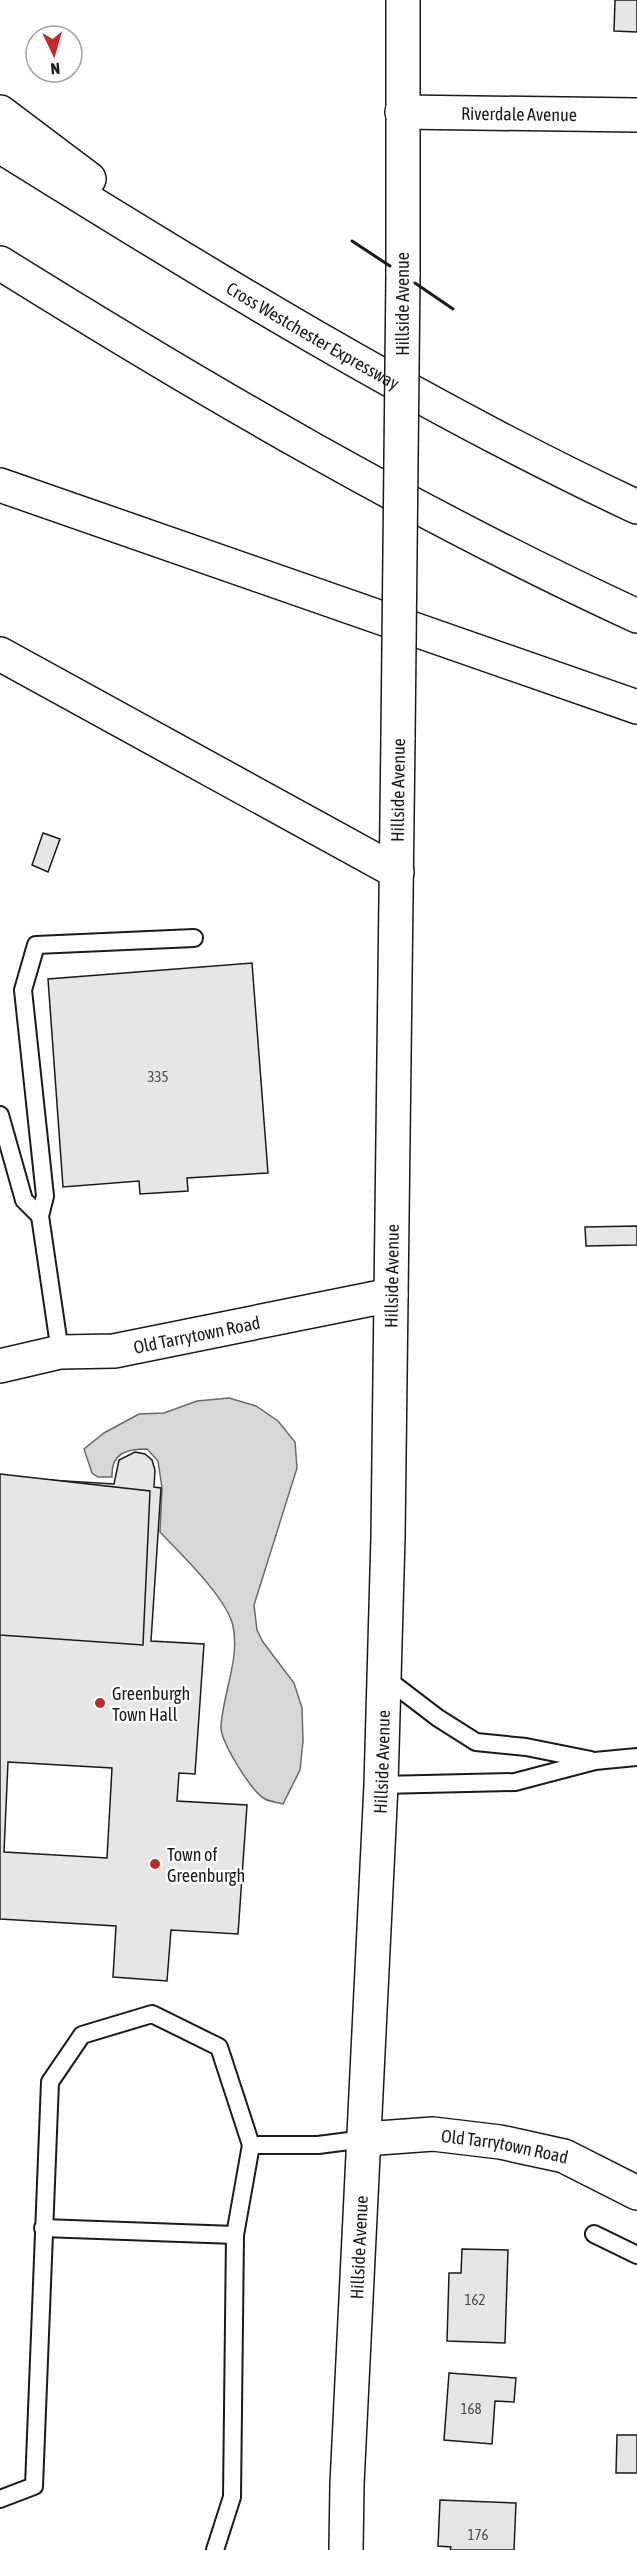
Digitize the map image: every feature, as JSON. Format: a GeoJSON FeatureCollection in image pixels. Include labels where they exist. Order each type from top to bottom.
{"type":"FeatureCollection","features":[{"type":"Feature","properties":{"kind":"main road","name":"Hillside Avenue"},"geometry":{"type":"LineString","coordinates":[[346,2550],[347,2484],[365,2139],[384,1676],[397,872],[403,275],[403,0]]}},
{"type":"Feature","properties":{"kind":"main road"},"geometry":{"type":"LineString","coordinates":[[0,112],[248,300]]}},
{"type":"Feature","properties":{"kind":"main road","name":"Riverdale Avenue"},"geometry":{"type":"LineString","coordinates":[[402,112],[637,115]]}},
{"type":"Feature","properties":{"kind":"main road","name":"Cross Westchester Expressway"},"geometry":{"type":"LineString","coordinates":[[0,146],[248,300],[490,434],[637,507]]}},
{"type":"Feature","properties":{"kind":"main road"},"geometry":{"type":"LineString","coordinates":[[0,263],[198,385],[318,454],[465,532],[637,616]]}},
{"type":"Feature","properties":{"kind":"main road"},"geometry":{"type":"LineString","coordinates":[[0,484],[637,707]]}},
{"type":"Feature","properties":{"kind":"main road"},"geometry":{"type":"LineString","coordinates":[[0,654],[397,872]]}},
{"type":"Feature","properties":{"kind":"main road","name":"Old Tarrytown Road"},"geometry":{"type":"LineString","coordinates":[[0,1366],[60,1352],[114,1351],[391,1295]]}},
{"type":"Feature","properties":{"kind":"main road","name":"Old Tarrytown Road"},"geometry":{"type":"LineString","coordinates":[[365,2139],[433,2134],[500,2142],[564,2156],[637,2193]]}},
{"type":"Feature","properties":{"kind":"lane"},"geometry":{"type":"LineString","coordinates":[[60,1352],[40,1216],[45,1196],[23,990],[36,945],[194,938]]}},
{"type":"Feature","properties":{"kind":"lane"},"geometry":{"type":"LineString","coordinates":[[0,1115],[24,1200],[40,1216]]}},
{"type":"Feature","properties":{"kind":"lane"},"geometry":{"type":"LineString","coordinates":[[384,1676],[438,1718],[476,1742],[526,1747],[595,1761]]}},
{"type":"Feature","properties":{"kind":"lane"},"geometry":{"type":"LineString","coordinates":[[381,1785],[515,1782],[595,1761],[637,1757]]}},
{"type":"Feature","properties":{"kind":"lane"},"geometry":{"type":"LineString","coordinates":[[0,2499],[34,2486],[50,2082],[82,2035],[152,2014],[219,2047],[251,2145],[235,2235],[232,2497],[215,2550]]}},
{"type":"Feature","properties":{"kind":"lane"},"geometry":{"type":"LineString","coordinates":[[251,2145],[318,2145],[365,2139]]}},
{"type":"Feature","properties":{"kind":"lane"},"geometry":{"type":"LineString","coordinates":[[43,2228],[235,2235]]}},
{"type":"Feature","properties":{"kind":"lane"},"geometry":{"type":"LineString","coordinates":[[594,2234],[637,2255]]}},
{"type":"Feature","properties":{"kind":"shaded area"},"geometry":{"type":"Polygon","coordinates":[[[229,1398],[256,1406],[278,1421],[295,1442],[297,1468],[254,1605],[257,1630],[263,1642],[294,1683],[302,1708],[303,1741],[300,1770],[283,1804],[267,1800],[259,1794],[225,1743],[221,1726],[233,1663],[235,1638],[233,1626],[213,1589],[160,1532],[162,1488],[158,1461],[147,1449],[133,1450],[117,1458],[112,1469],[112,1477],[98,1477],[92,1473],[84,1449],[104,1433],[139,1414],[164,1413],[197,1401],[229,1398]]]}},
{"type":"Feature","properties":{"kind":"building"},"geometry":{"type":"Polygon","coordinates":[[[615,0],[637,0],[637,32],[614,31],[615,0]]]}},
{"type":"Feature","properties":{"kind":"building"},"geometry":{"type":"Polygon","coordinates":[[[43,833],[60,839],[48,872],[32,865],[43,833]]]}},
{"type":"Feature","properties":{"kind":"building"},"geometry":{"type":"Polygon","coordinates":[[[252,963],[268,1173],[187,1178],[188,1191],[140,1194],[139,1181],[63,1187],[48,979],[252,963]]]}},
{"type":"Feature","properties":{"kind":"building"},"geometry":{"type":"Polygon","coordinates":[[[637,1226],[637,1245],[586,1246],[585,1227],[637,1226]]]}},
{"type":"Feature","properties":{"kind":"building","name":"Greenburgh Town Hall"},"geometry":{"type":"Polygon","coordinates":[[[135,1452],[145,1454],[152,1460],[155,1470],[154,1487],[161,1488],[151,1641],[204,1644],[195,1774],[179,1773],[177,1801],[247,1805],[238,1934],[171,1930],[167,1981],[113,1977],[116,1926],[0,1919],[0,1477],[114,1484],[119,1460],[135,1452]],[[8,1762],[4,1852],[107,1858],[112,1768],[8,1762]]]}},
{"type":"Feature","properties":{"kind":"building"},"geometry":{"type":"Polygon","coordinates":[[[0,1474],[150,1491],[143,1645],[0,1635],[0,1474]]]}},
{"type":"Feature","properties":{"kind":"building"},"geometry":{"type":"Polygon","coordinates":[[[462,2249],[508,2250],[505,2343],[447,2341],[449,2273],[461,2273],[462,2249]]]}},
{"type":"Feature","properties":{"kind":"building"},"geometry":{"type":"Polygon","coordinates":[[[449,2373],[516,2378],[514,2402],[495,2401],[492,2444],[444,2440],[449,2373]]]}},
{"type":"Feature","properties":{"kind":"building"},"geometry":{"type":"Polygon","coordinates":[[[617,2435],[637,2435],[637,2473],[616,2473],[617,2435]]]}},
{"type":"Feature","properties":{"kind":"building"},"geometry":{"type":"Polygon","coordinates":[[[440,2500],[516,2503],[514,2550],[450,2550],[451,2547],[438,2546],[440,2500]]]}},
{"type":"Feature","properties":{"kind":"wall"},"geometry":{"type":"LineString","coordinates":[[352,241],[390,266]]}},
{"type":"Feature","properties":{"kind":"wall"},"geometry":{"type":"LineString","coordinates":[[415,283],[453,309]]}},
{"type":"Feature","properties":{"kind":"place","name":"Greenburgh Town Hall"},"geometry":{"type":"Point","coordinates":[100,1703]}},
{"type":"Feature","properties":{"kind":"place","name":"Town of Greenburgh"},"geometry":{"type":"Point","coordinates":[155,1864]}}]}
